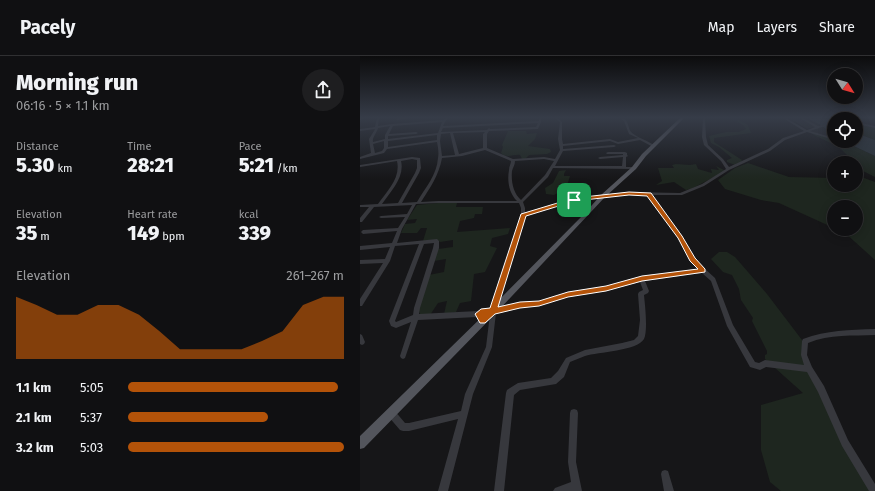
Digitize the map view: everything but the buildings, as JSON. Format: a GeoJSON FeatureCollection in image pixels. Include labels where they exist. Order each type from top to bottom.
{"type":"FeatureCollection","features":[{"type":"Feature","properties":{"kind":"main road"},"geometry":{"type":"LineString","coordinates":[[360,444],[481,317],[493,311],[603,196],[634,168],[662,138]]}},
{"type":"Feature","properties":{"kind":"street"},"geometry":{"type":"LineString","coordinates":[[371,138],[373,154]]}},
{"type":"Feature","properties":{"kind":"street"},"geometry":{"type":"LineString","coordinates":[[372,143],[395,138]]}},
{"type":"Feature","properties":{"kind":"street"},"geometry":{"type":"LineString","coordinates":[[453,138],[457,156]]}},
{"type":"Feature","properties":{"kind":"street"},"geometry":{"type":"LineString","coordinates":[[484,149],[485,138]]}},
{"type":"Feature","properties":{"kind":"street"},"geometry":{"type":"LineString","coordinates":[[360,206],[460,201],[521,202],[547,176],[552,168],[562,147],[560,138]]}},
{"type":"Feature","properties":{"kind":"street"},"geometry":{"type":"LineString","coordinates":[[705,138],[706,144],[722,160],[728,169]]}},
{"type":"Feature","properties":{"kind":"street"},"geometry":{"type":"LineString","coordinates":[[523,215],[574,200],[603,196],[629,193],[681,194],[694,190],[728,169],[762,153],[786,138]]}},
{"type":"Feature","properties":{"kind":"street"},"geometry":{"type":"LineString","coordinates":[[562,147],[610,140],[618,143],[640,139],[654,146]]}},
{"type":"Feature","properties":{"kind":"street"},"geometry":{"type":"LineString","coordinates":[[385,140],[386,148]]}},
{"type":"Feature","properties":{"kind":"street"},"geometry":{"type":"LineString","coordinates":[[360,157],[383,152],[386,148],[437,141],[440,157],[435,174],[417,203],[408,214],[387,261],[360,304]]}},
{"type":"Feature","properties":{"kind":"street"},"geometry":{"type":"LineString","coordinates":[[562,147],[614,146]]}},
{"type":"Feature","properties":{"kind":"street"},"geometry":{"type":"LineString","coordinates":[[440,157],[457,156],[484,149],[513,160],[544,158],[556,160]]}},
{"type":"Feature","properties":{"kind":"street"},"geometry":{"type":"LineString","coordinates":[[608,153],[625,153],[626,156]]}},
{"type":"Feature","properties":{"kind":"street"},"geometry":{"type":"LineString","coordinates":[[624,167],[626,156]]}},
{"type":"Feature","properties":{"kind":"street"},"geometry":{"type":"LineString","coordinates":[[600,158],[626,156]]}},
{"type":"Feature","properties":{"kind":"street"},"geometry":{"type":"LineString","coordinates":[[360,166],[417,158],[420,164],[417,173],[399,204]]}},
{"type":"Feature","properties":{"kind":"street"},"geometry":{"type":"LineString","coordinates":[[379,205],[397,178],[401,165],[399,160]]}},
{"type":"Feature","properties":{"kind":"street"},"geometry":{"type":"LineString","coordinates":[[442,491],[469,394],[489,347],[493,311],[523,215],[521,202],[514,196],[511,184],[510,167],[513,164],[513,160]]}},
{"type":"Feature","properties":{"kind":"street"},"geometry":{"type":"LineString","coordinates":[[552,168],[634,168]]}},
{"type":"Feature","properties":{"kind":"street"},"geometry":{"type":"LineString","coordinates":[[649,194],[680,238],[692,260],[713,280],[730,326],[754,365],[760,367],[765,363],[809,369]]}},
{"type":"Feature","properties":{"kind":"street"},"geometry":{"type":"LineString","coordinates":[[360,221],[372,206]]}},
{"type":"Feature","properties":{"kind":"street"},"geometry":{"type":"LineString","coordinates":[[381,217],[408,214]]}},
{"type":"Feature","properties":{"kind":"street"},"geometry":{"type":"LineString","coordinates":[[363,232],[400,229]]}},
{"type":"Feature","properties":{"kind":"street"},"geometry":{"type":"LineString","coordinates":[[360,248],[437,241],[417,308],[416,318],[403,356]]}},
{"type":"Feature","properties":{"kind":"street"},"geometry":{"type":"LineString","coordinates":[[422,243],[392,321],[393,324],[396,325],[416,318],[481,317]]}},
{"type":"Feature","properties":{"kind":"street"},"geometry":{"type":"LineString","coordinates":[[360,262],[387,261]]}},
{"type":"Feature","properties":{"kind":"street"},"geometry":{"type":"LineString","coordinates":[[493,311],[520,305],[539,304],[568,294],[606,289],[642,279],[703,271]]}},
{"type":"Feature","properties":{"kind":"street"},"geometry":{"type":"LineString","coordinates":[[499,491],[510,393],[518,387],[553,380],[560,374],[568,360],[585,353],[636,342],[641,337],[643,320],[641,294],[646,291],[642,279]]}},
{"type":"Feature","properties":{"kind":"street"},"geometry":{"type":"LineString","coordinates":[[874,491],[845,443],[821,389],[809,369],[804,355],[805,341],[815,336],[832,333],[875,332]]}},
{"type":"Feature","properties":{"kind":"street"},"geometry":{"type":"LineString","coordinates":[[391,413],[404,427],[410,427],[464,414]]}},
{"type":"Feature","properties":{"kind":"street"},"geometry":{"type":"LineString","coordinates":[[558,491],[576,488],[572,462],[574,413]]}},
{"type":"Feature","properties":{"kind":"street"},"geometry":{"type":"LineString","coordinates":[[665,474],[669,491]]}},
{"type":"Feature","properties":{"kind":"shaded area"},"geometry":{"type":"Polygon","coordinates":[[[505,138],[535,138],[528,146],[550,149],[551,152],[547,154],[529,155],[525,159],[522,159],[520,155],[503,155],[501,153],[503,147],[502,145],[505,138]]]}},
{"type":"Feature","properties":{"kind":"shaded area"},"geometry":{"type":"Polygon","coordinates":[[[710,138],[714,138],[714,142],[742,160],[740,164],[735,165],[727,162],[727,160],[732,158],[719,147],[711,143],[710,138]]]}},
{"type":"Feature","properties":{"kind":"shaded area"},"geometry":{"type":"Polygon","coordinates":[[[863,138],[875,140],[875,156],[858,148],[863,148],[863,138]]]}},
{"type":"Feature","properties":{"kind":"shaded area"},"geometry":{"type":"Polygon","coordinates":[[[840,148],[858,148],[875,156],[875,177],[863,171],[863,156],[848,156],[840,148]]]}},
{"type":"Feature","properties":{"kind":"shaded area"},"geometry":{"type":"Polygon","coordinates":[[[748,163],[789,177],[827,178],[827,192],[863,192],[863,178],[875,182],[875,260],[848,236],[863,236],[863,200],[827,200],[827,225],[779,203],[761,200],[725,189],[718,180],[735,168],[748,163]]]}},
{"type":"Feature","properties":{"kind":"shaded area"},"geometry":{"type":"Polygon","coordinates":[[[696,164],[698,169],[712,173],[711,169],[719,170],[716,166],[726,171],[691,189],[686,190],[674,182],[656,185],[662,181],[658,168],[674,168],[672,165],[696,164]]]}},
{"type":"Feature","properties":{"kind":"shaded area"},"geometry":{"type":"Polygon","coordinates":[[[566,170],[564,176],[570,176],[566,189],[554,195],[546,194],[545,188],[553,183],[559,171],[566,170]]]}},
{"type":"Feature","properties":{"kind":"shaded area"},"geometry":{"type":"Polygon","coordinates":[[[457,203],[456,207],[483,207],[482,214],[475,214],[474,218],[460,221],[457,232],[510,228],[508,234],[492,238],[490,246],[497,248],[485,272],[474,274],[471,301],[460,303],[456,312],[444,314],[447,301],[438,303],[430,315],[420,314],[418,308],[429,275],[444,272],[446,259],[434,261],[438,249],[453,247],[453,240],[440,242],[438,240],[423,241],[427,228],[421,228],[417,233],[401,233],[405,224],[415,223],[417,219],[407,220],[417,205],[457,203]]]}},
{"type":"Feature","properties":{"kind":"shaded area"},"geometry":{"type":"Polygon","coordinates":[[[719,252],[727,252],[735,257],[767,294],[802,340],[803,356],[873,491],[781,491],[770,482],[761,450],[761,405],[803,393],[765,359],[767,351],[752,321],[753,318],[741,300],[739,289],[732,275],[723,272],[711,259],[719,252]]]}},
{"type":"Feature","properties":{"kind":"route"},"geometry":{"type":"LineString","coordinates":[[574,200],[523,215],[512,246],[493,311],[482,320],[479,314],[483,311],[493,311],[520,305],[539,304],[568,294],[606,289],[665,274],[676,275],[703,271],[692,260],[680,238],[649,194],[629,193],[574,200]]}}]}
